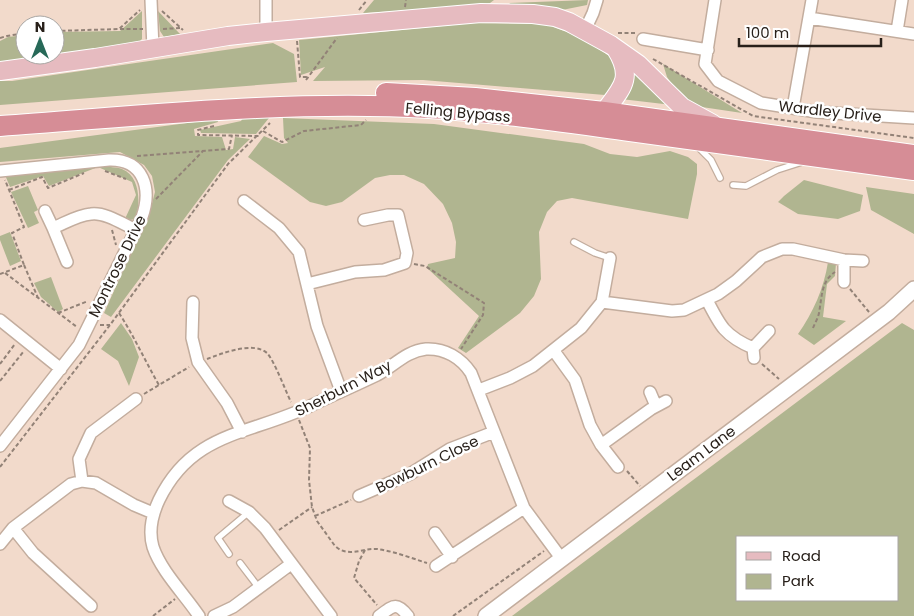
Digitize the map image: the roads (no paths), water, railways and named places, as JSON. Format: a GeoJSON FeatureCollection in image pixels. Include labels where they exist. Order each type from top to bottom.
{"type":"FeatureCollection","features":[{"type":"Feature","properties":{"kind":"highway","name":"Felling Bypass"},"geometry":{"type":"LineString","coordinates":[[0,113],[176,99],[344,92],[422,94],[604,112],[909,154]]}},
{"type":"Feature","properties":{"kind":"highway","name":"Felling Bypass"},"geometry":{"type":"LineString","coordinates":[[0,126],[138,115],[294,106],[374,106],[484,113],[914,170]]}},
{"type":"Feature","properties":{"kind":"highway"},"geometry":{"type":"LineString","coordinates":[[0,136],[65,131],[138,115]]}},
{"type":"Feature","properties":{"kind":"highway"},"geometry":{"type":"LineString","coordinates":[[840,160],[881,174],[914,180]]}},
{"type":"Feature","properties":{"kind":"main road"},"geometry":{"type":"LineString","coordinates":[[0,70],[266,32],[498,6],[555,17],[616,41],[682,107],[725,129]]}},
{"type":"Feature","properties":{"kind":"main road"},"geometry":{"type":"LineString","coordinates":[[604,112],[623,87],[626,77],[623,60],[616,41]]}},
{"type":"Feature","properties":{"kind":"main road","name":"Leam Lane"},"geometry":{"type":"LineString","coordinates":[[486,616],[558,554],[889,312],[912,293]]}},
{"type":"Feature","properties":{"kind":"street"},"geometry":{"type":"LineString","coordinates":[[151,0],[152,49]]}},
{"type":"Feature","properties":{"kind":"street"},"geometry":{"type":"LineString","coordinates":[[266,0],[266,32]]}},
{"type":"Feature","properties":{"kind":"street"},"geometry":{"type":"LineString","coordinates":[[585,30],[597,0]]}},
{"type":"Feature","properties":{"kind":"street","name":"Wardley Drive"},"geometry":{"type":"LineString","coordinates":[[715,0],[705,64],[718,81],[761,103],[817,112],[914,118]]}},
{"type":"Feature","properties":{"kind":"street"},"geometry":{"type":"LineString","coordinates":[[794,108],[812,0]]}},
{"type":"Feature","properties":{"kind":"street"},"geometry":{"type":"LineString","coordinates":[[896,32],[902,0]]}},
{"type":"Feature","properties":{"kind":"street"},"geometry":{"type":"LineString","coordinates":[[810,18],[914,34]]}},
{"type":"Feature","properties":{"kind":"street"},"geometry":{"type":"LineString","coordinates":[[643,39],[708,50]]}},
{"type":"Feature","properties":{"kind":"street","name":"Montrose Drive"},"geometry":{"type":"LineString","coordinates":[[0,446],[79,346],[120,259],[136,230],[144,212],[147,194],[144,181],[138,171],[127,162],[109,160],[1,171]]}},
{"type":"Feature","properties":{"kind":"street"},"geometry":{"type":"LineString","coordinates":[[244,201],[280,228],[299,252],[317,326],[341,391]]}},
{"type":"Feature","properties":{"kind":"street"},"geometry":{"type":"LineString","coordinates":[[45,211],[67,262]]}},
{"type":"Feature","properties":{"kind":"street"},"geometry":{"type":"LineString","coordinates":[[53,228],[90,214],[101,215],[136,230]]}},
{"type":"Feature","properties":{"kind":"street"},"geometry":{"type":"LineString","coordinates":[[307,284],[355,272],[384,270],[405,263],[407,253],[398,215],[364,220]]}},
{"type":"Feature","properties":{"kind":"street"},"geometry":{"type":"LineString","coordinates":[[602,302],[678,311],[706,300],[736,281],[762,256],[776,250],[793,249],[844,271],[863,261]]}},
{"type":"Feature","properties":{"kind":"street"},"geometry":{"type":"LineString","coordinates":[[558,554],[524,508],[479,390],[521,373],[554,351],[581,328],[602,302],[610,258]]}},
{"type":"Feature","properties":{"kind":"street"},"geometry":{"type":"LineString","coordinates":[[706,300],[726,331],[753,353],[768,330]]}},
{"type":"Feature","properties":{"kind":"street"},"geometry":{"type":"LineString","coordinates":[[194,302],[192,338],[198,362],[227,403],[242,432]]}},
{"type":"Feature","properties":{"kind":"street"},"geometry":{"type":"LineString","coordinates":[[0,320],[61,369]]}},
{"type":"Feature","properties":{"kind":"street","name":"Sherburn Way"},"geometry":{"type":"LineString","coordinates":[[200,616],[160,562],[153,546],[151,526],[152,513],[165,488],[181,465],[197,452],[217,441],[295,413],[378,374],[399,359],[413,352],[434,349],[442,350],[456,357],[467,367],[479,390]]}},
{"type":"Feature","properties":{"kind":"street"},"geometry":{"type":"LineString","coordinates":[[554,351],[575,380],[587,417],[601,445],[618,467]]}},
{"type":"Feature","properties":{"kind":"street"},"geometry":{"type":"LineString","coordinates":[[601,445],[661,404],[650,392]]}},
{"type":"Feature","properties":{"kind":"street"},"geometry":{"type":"LineString","coordinates":[[82,481],[79,459],[91,433],[136,399]]}},
{"type":"Feature","properties":{"kind":"street","name":"Bowburn Close"},"geometry":{"type":"LineString","coordinates":[[359,496],[410,474],[450,449],[494,432]]}},
{"type":"Feature","properties":{"kind":"street"},"geometry":{"type":"LineString","coordinates":[[0,544],[13,528],[71,484],[82,481],[96,483],[134,506],[152,513]]}},
{"type":"Feature","properties":{"kind":"street"},"geometry":{"type":"LineString","coordinates":[[229,501],[249,512],[271,536],[331,616]]}},
{"type":"Feature","properties":{"kind":"street"},"geometry":{"type":"LineString","coordinates":[[436,566],[524,508]]}},
{"type":"Feature","properties":{"kind":"street"},"geometry":{"type":"LineString","coordinates":[[13,528],[33,553],[91,606]]}},
{"type":"Feature","properties":{"kind":"street"},"geometry":{"type":"LineString","coordinates":[[435,533],[452,557]]}},
{"type":"Feature","properties":{"kind":"street"},"geometry":{"type":"LineString","coordinates":[[214,616],[233,607],[291,564]]}},
{"type":"Feature","properties":{"kind":"street"},"geometry":{"type":"LineString","coordinates":[[381,615],[390,608],[398,606],[408,616]]}},
{"type":"Feature","properties":{"kind":"lane"},"geometry":{"type":"LineString","coordinates":[[690,139],[711,160],[720,178]]}},
{"type":"Feature","properties":{"kind":"lane"},"geometry":{"type":"LineString","coordinates":[[733,185],[746,186],[777,170],[818,157]]}},
{"type":"Feature","properties":{"kind":"lane"},"geometry":{"type":"LineString","coordinates":[[574,242],[594,253],[610,258]]}},
{"type":"Feature","properties":{"kind":"lane"},"geometry":{"type":"LineString","coordinates":[[230,554],[218,538],[249,512]]}},
{"type":"Feature","properties":{"kind":"lane"},"geometry":{"type":"LineString","coordinates":[[240,563],[259,588]]}}]}
